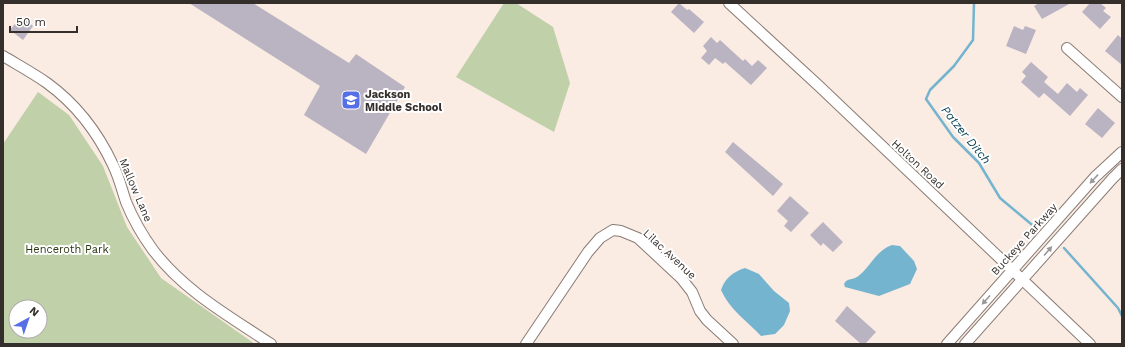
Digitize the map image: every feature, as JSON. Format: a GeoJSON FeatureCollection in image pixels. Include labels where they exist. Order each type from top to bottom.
{"type":"FeatureCollection","features":[{"type":"Feature","properties":{"kind":"street","name":"Holton Road"},"geometry":{"type":"LineString","coordinates":[[729,3],[820,87],[1090,344]]}},
{"type":"Feature","properties":{"kind":"street"},"geometry":{"type":"LineString","coordinates":[[1067,48],[1122,97]]}},
{"type":"Feature","properties":{"kind":"street","name":"Mallow Lane"},"geometry":{"type":"LineString","coordinates":[[3,56],[47,84],[78,110],[101,142],[113,166],[135,223],[152,249],[166,266],[182,283],[199,296],[271,344]]}},
{"type":"Feature","properties":{"kind":"street","name":"Buckeye Parkway"},"geometry":{"type":"LineString","coordinates":[[947,344],[1095,177],[1122,152]]}},
{"type":"Feature","properties":{"kind":"street"},"geometry":{"type":"LineString","coordinates":[[965,344],[1112,179],[1122,170]]}},
{"type":"Feature","properties":{"kind":"street","name":"Lilac Avenue"},"geometry":{"type":"LineString","coordinates":[[526,344],[588,252],[600,238],[613,230],[621,231],[638,238],[676,273],[687,284],[700,311],[707,320],[733,344]]}},
{"type":"Feature","properties":{"kind":"green space"},"geometry":{"type":"Polygon","coordinates":[[[504,3],[516,3],[553,27],[570,83],[554,132],[456,77],[504,3]]]}},
{"type":"Feature","properties":{"kind":"green space","name":"Henceroth Park"},"geometry":{"type":"Polygon","coordinates":[[[38,92],[69,115],[103,166],[127,227],[161,278],[255,344],[3,344],[3,144],[38,92]]]}},
{"type":"Feature","properties":{"kind":"water"},"geometry":{"type":"Polygon","coordinates":[[[892,245],[900,246],[914,261],[917,269],[910,284],[879,296],[845,287],[844,284],[846,281],[857,277],[881,251],[892,245]]]}},
{"type":"Feature","properties":{"kind":"water"},"geometry":{"type":"Polygon","coordinates":[[[745,268],[759,274],[774,291],[789,303],[790,311],[784,325],[775,334],[761,336],[724,297],[721,290],[725,282],[737,271],[745,268]]]}},
{"type":"Feature","properties":{"kind":"building"},"geometry":{"type":"Polygon","coordinates":[[[189,3],[253,3],[349,63],[356,54],[405,87],[366,154],[304,115],[320,86],[189,3]]]}},
{"type":"Feature","properties":{"kind":"building"},"geometry":{"type":"Polygon","coordinates":[[[679,3],[687,10],[689,9],[704,22],[694,33],[671,12],[679,3]]]}},
{"type":"Feature","properties":{"kind":"building"},"geometry":{"type":"Polygon","coordinates":[[[1039,3],[1071,3],[1042,19],[1034,6],[1039,3]]]}},
{"type":"Feature","properties":{"kind":"building"},"geometry":{"type":"Polygon","coordinates":[[[1090,3],[1100,3],[1106,8],[1103,11],[1111,17],[1100,29],[1082,12],[1090,3]]]}},
{"type":"Feature","properties":{"kind":"building"},"geometry":{"type":"Polygon","coordinates":[[[21,16],[33,26],[23,40],[10,30],[21,16]]]}},
{"type":"Feature","properties":{"kind":"building"},"geometry":{"type":"Polygon","coordinates":[[[1014,26],[1023,30],[1025,26],[1036,30],[1026,54],[1006,46],[1014,26]]]}},
{"type":"Feature","properties":{"kind":"building"},"geometry":{"type":"Polygon","coordinates":[[[1118,35],[1122,39],[1122,65],[1105,51],[1118,35]]]}},
{"type":"Feature","properties":{"kind":"building"},"geometry":{"type":"Polygon","coordinates":[[[711,37],[717,43],[720,40],[743,61],[745,59],[752,66],[758,60],[767,68],[751,85],[725,62],[723,64],[715,58],[709,65],[701,58],[707,51],[703,46],[711,37]]]}},
{"type":"Feature","properties":{"kind":"building"},"geometry":{"type":"Polygon","coordinates":[[[1031,62],[1048,77],[1044,82],[1058,94],[1067,83],[1077,92],[1080,88],[1088,95],[1070,116],[1044,93],[1039,98],[1021,82],[1026,76],[1022,72],[1031,62]]]}},
{"type":"Feature","properties":{"kind":"building"},"geometry":{"type":"Polygon","coordinates":[[[1098,108],[1115,123],[1102,138],[1085,124],[1098,108]]]}},
{"type":"Feature","properties":{"kind":"building"},"geometry":{"type":"Polygon","coordinates":[[[733,142],[783,184],[773,196],[725,152],[733,142]]]}},
{"type":"Feature","properties":{"kind":"building"},"geometry":{"type":"Polygon","coordinates":[[[790,196],[809,213],[791,232],[784,226],[788,221],[777,211],[790,196]]]}},
{"type":"Feature","properties":{"kind":"building"},"geometry":{"type":"Polygon","coordinates":[[[823,222],[843,242],[833,252],[823,243],[821,246],[810,235],[823,222]]]}},
{"type":"Feature","properties":{"kind":"building"},"geometry":{"type":"Polygon","coordinates":[[[847,306],[876,332],[865,344],[861,344],[835,321],[847,306]]]}},
{"type":"Feature","properties":{"kind":"waterway","name":"Patzer Ditch"},"geometry":{"type":"LineString","coordinates":[[974,3],[973,40],[954,66],[930,90],[926,99],[953,137],[979,163],[1000,198],[1037,229]]}},
{"type":"Feature","properties":{"kind":"waterway","name":"Patzer Ditch"},"geometry":{"type":"LineString","coordinates":[[1064,248],[1118,308],[1122,316]]}},
{"type":"Feature","properties":{"kind":"place","name":"Jackson Middle School"},"geometry":{"type":"Point","coordinates":[351,100]}}]}
